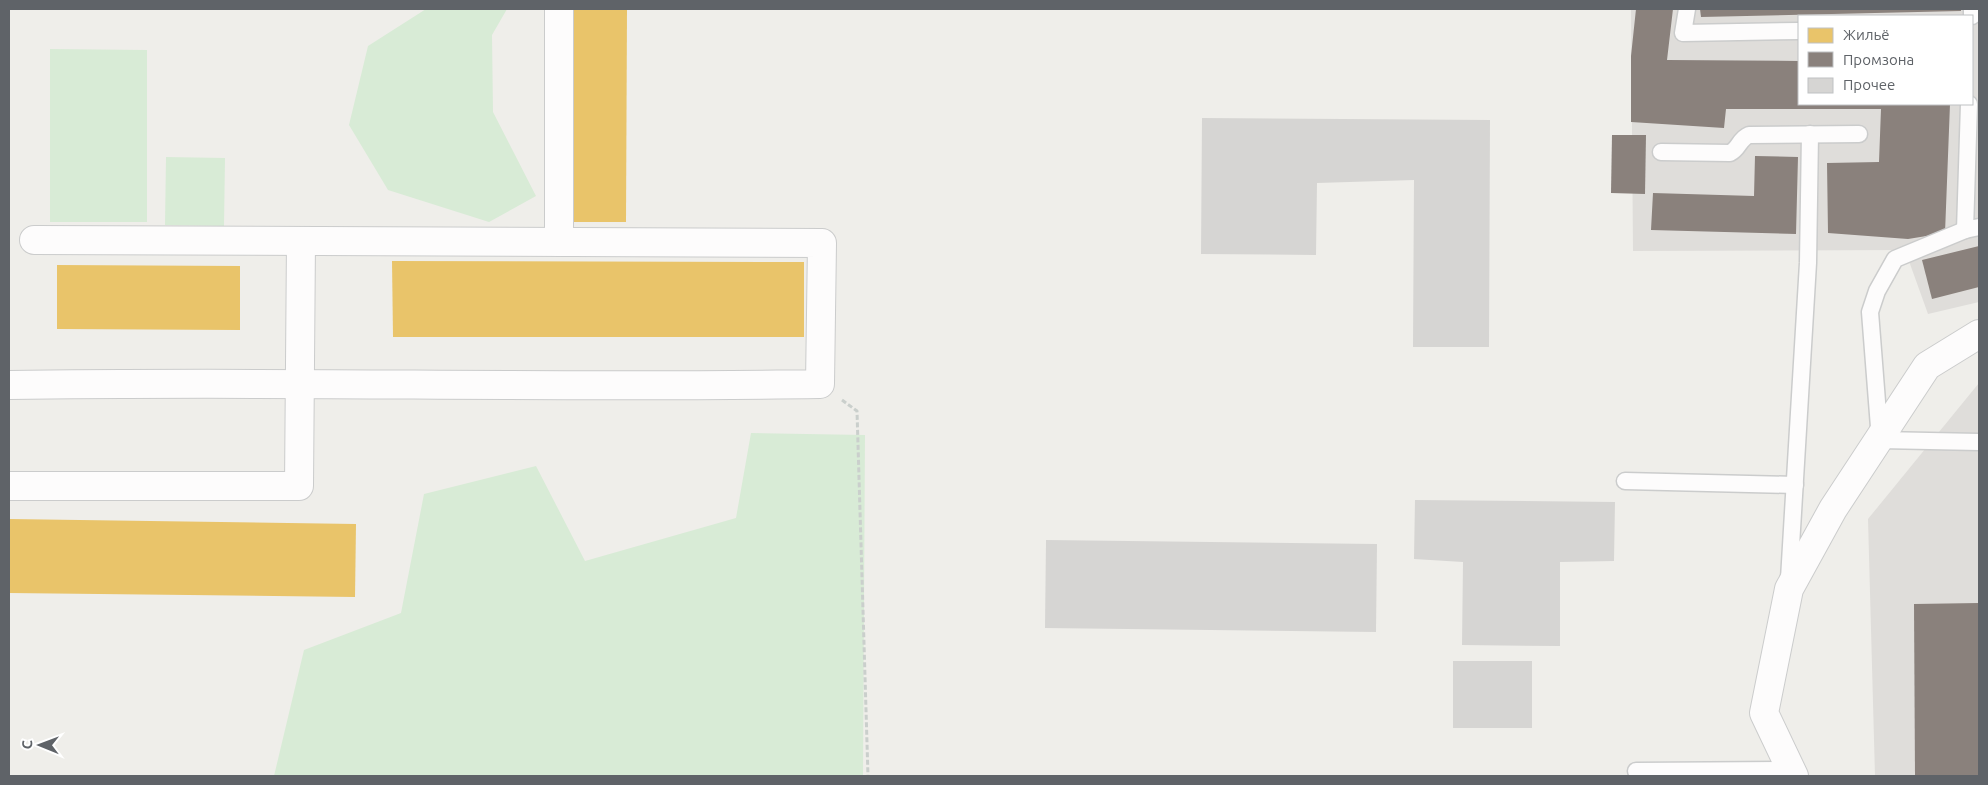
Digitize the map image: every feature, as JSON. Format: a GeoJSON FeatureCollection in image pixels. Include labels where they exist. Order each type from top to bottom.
{"type":"FeatureCollection","features":[{"type":"Feature","properties":{"kind":"street"},"geometry":{"type":"LineString","coordinates":[[559,9],[559,242]]}},
{"type":"Feature","properties":{"kind":"street"},"geometry":{"type":"LineString","coordinates":[[9,385],[301,383],[660,387],[820,384],[822,243],[34,240]]}},
{"type":"Feature","properties":{"kind":"street"},"geometry":{"type":"LineString","coordinates":[[9,486],[299,486],[301,241]]}},
{"type":"Feature","properties":{"kind":"street"},"geometry":{"type":"LineString","coordinates":[[1793,773],[1764,713],[1789,589],[1833,509],[1928,366],[1979,334]]}},
{"type":"Feature","properties":{"kind":"lane"},"geometry":{"type":"LineString","coordinates":[[1687,9],[1683,33],[1798,31]]}},
{"type":"Feature","properties":{"kind":"lane"},"geometry":{"type":"LineString","coordinates":[[1969,105],[1972,229],[1896,259],[1878,291],[1870,312],[1880,440],[1979,442]]}},
{"type":"Feature","properties":{"kind":"lane"},"geometry":{"type":"LineString","coordinates":[[1789,589],[1808,263],[1810,134]]}},
{"type":"Feature","properties":{"kind":"lane"},"geometry":{"type":"LineString","coordinates":[[1661,152],[1722,155],[1734,151],[1741,140],[1749,135],[1859,134]]}},
{"type":"Feature","properties":{"kind":"lane"},"geometry":{"type":"LineString","coordinates":[[1625,481],[1795,485]]}},
{"type":"Feature","properties":{"kind":"lane"},"geometry":{"type":"LineString","coordinates":[[1636,771],[1793,773]]}},
{"type":"Feature","properties":{"kind":"path"},"geometry":{"type":"LineString","coordinates":[[820,384],[857,411],[868,776]]}},
{"type":"Feature","properties":{"kind":"shaded area"},"geometry":{"type":"Polygon","coordinates":[[[1631,9],[1979,9],[1979,302],[1928,314],[1905,250],[1633,251],[1631,9]]]}},
{"type":"Feature","properties":{"kind":"shaded area"},"geometry":{"type":"Polygon","coordinates":[[[1979,383],[1979,776],[1875,776],[1868,519],[1979,383]]]}},
{"type":"Feature","properties":{"kind":"green space"},"geometry":{"type":"Polygon","coordinates":[[[426,9],[507,9],[492,35],[493,112],[536,196],[489,222],[388,190],[349,125],[368,46],[426,9]]]}},
{"type":"Feature","properties":{"kind":"green space"},"geometry":{"type":"Polygon","coordinates":[[[50,49],[147,50],[147,222],[50,222],[50,49]]]}},
{"type":"Feature","properties":{"kind":"green space"},"geometry":{"type":"Polygon","coordinates":[[[166,157],[225,158],[224,226],[165,225],[166,157]]]}},
{"type":"Feature","properties":{"kind":"green space"},"geometry":{"type":"Polygon","coordinates":[[[751,433],[865,435],[863,776],[274,776],[304,650],[401,613],[424,494],[536,466],[585,561],[736,518],[751,433]]]}},
{"type":"Feature","properties":{"kind":"building: Жильё"},"geometry":{"type":"Polygon","coordinates":[[[567,9],[627,9],[626,222],[565,222],[567,9]]]}},
{"type":"Feature","properties":{"kind":"building: Жильё"},"geometry":{"type":"Polygon","coordinates":[[[392,261],[804,262],[804,337],[393,337],[392,261]]]}},
{"type":"Feature","properties":{"kind":"building: Жильё"},"geometry":{"type":"Polygon","coordinates":[[[57,265],[240,266],[240,330],[57,329],[57,265]]]}},
{"type":"Feature","properties":{"kind":"building: Жильё"},"geometry":{"type":"Polygon","coordinates":[[[9,519],[356,524],[355,597],[9,593],[9,519]]]}},
{"type":"Feature","properties":{"kind":"building: Промзона"},"geometry":{"type":"Polygon","coordinates":[[[1636,9],[1673,9],[1667,60],[1798,61],[1798,105],[1950,105],[1945,233],[1908,239],[1828,233],[1827,163],[1879,162],[1881,109],[1726,109],[1724,128],[1631,122],[1631,56],[1636,9]]]}},
{"type":"Feature","properties":{"kind":"building: Промзона"},"geometry":{"type":"Polygon","coordinates":[[[1700,9],[1961,9],[1961,11],[1701,17],[1700,9]]]}},
{"type":"Feature","properties":{"kind":"building: Промзона"},"geometry":{"type":"Polygon","coordinates":[[[1612,135],[1646,135],[1645,194],[1611,193],[1612,135]]]}},
{"type":"Feature","properties":{"kind":"building: Промзона"},"geometry":{"type":"Polygon","coordinates":[[[1755,156],[1798,157],[1796,234],[1651,230],[1653,193],[1754,196],[1755,156]]]}},
{"type":"Feature","properties":{"kind":"building: Промзона"},"geometry":{"type":"Polygon","coordinates":[[[1979,246],[1979,287],[1932,299],[1922,260],[1979,246]]]}},
{"type":"Feature","properties":{"kind":"building: Промзона"},"geometry":{"type":"Polygon","coordinates":[[[1979,603],[1979,776],[1915,776],[1914,604],[1979,603]]]}},
{"type":"Feature","properties":{"kind":"building: Прочее"},"geometry":{"type":"Polygon","coordinates":[[[1202,118],[1490,120],[1489,347],[1413,347],[1414,180],[1317,183],[1316,255],[1201,254],[1202,118]]]}},
{"type":"Feature","properties":{"kind":"building: Прочее"},"geometry":{"type":"Polygon","coordinates":[[[1415,500],[1615,502],[1614,561],[1560,562],[1560,646],[1462,645],[1463,562],[1414,559],[1415,500]]]}},
{"type":"Feature","properties":{"kind":"building: Прочее"},"geometry":{"type":"Polygon","coordinates":[[[1046,540],[1377,544],[1376,632],[1045,628],[1046,540]]]}},
{"type":"Feature","properties":{"kind":"building: Прочее"},"geometry":{"type":"Polygon","coordinates":[[[1453,661],[1532,661],[1532,728],[1453,728],[1453,661]]]}}]}
